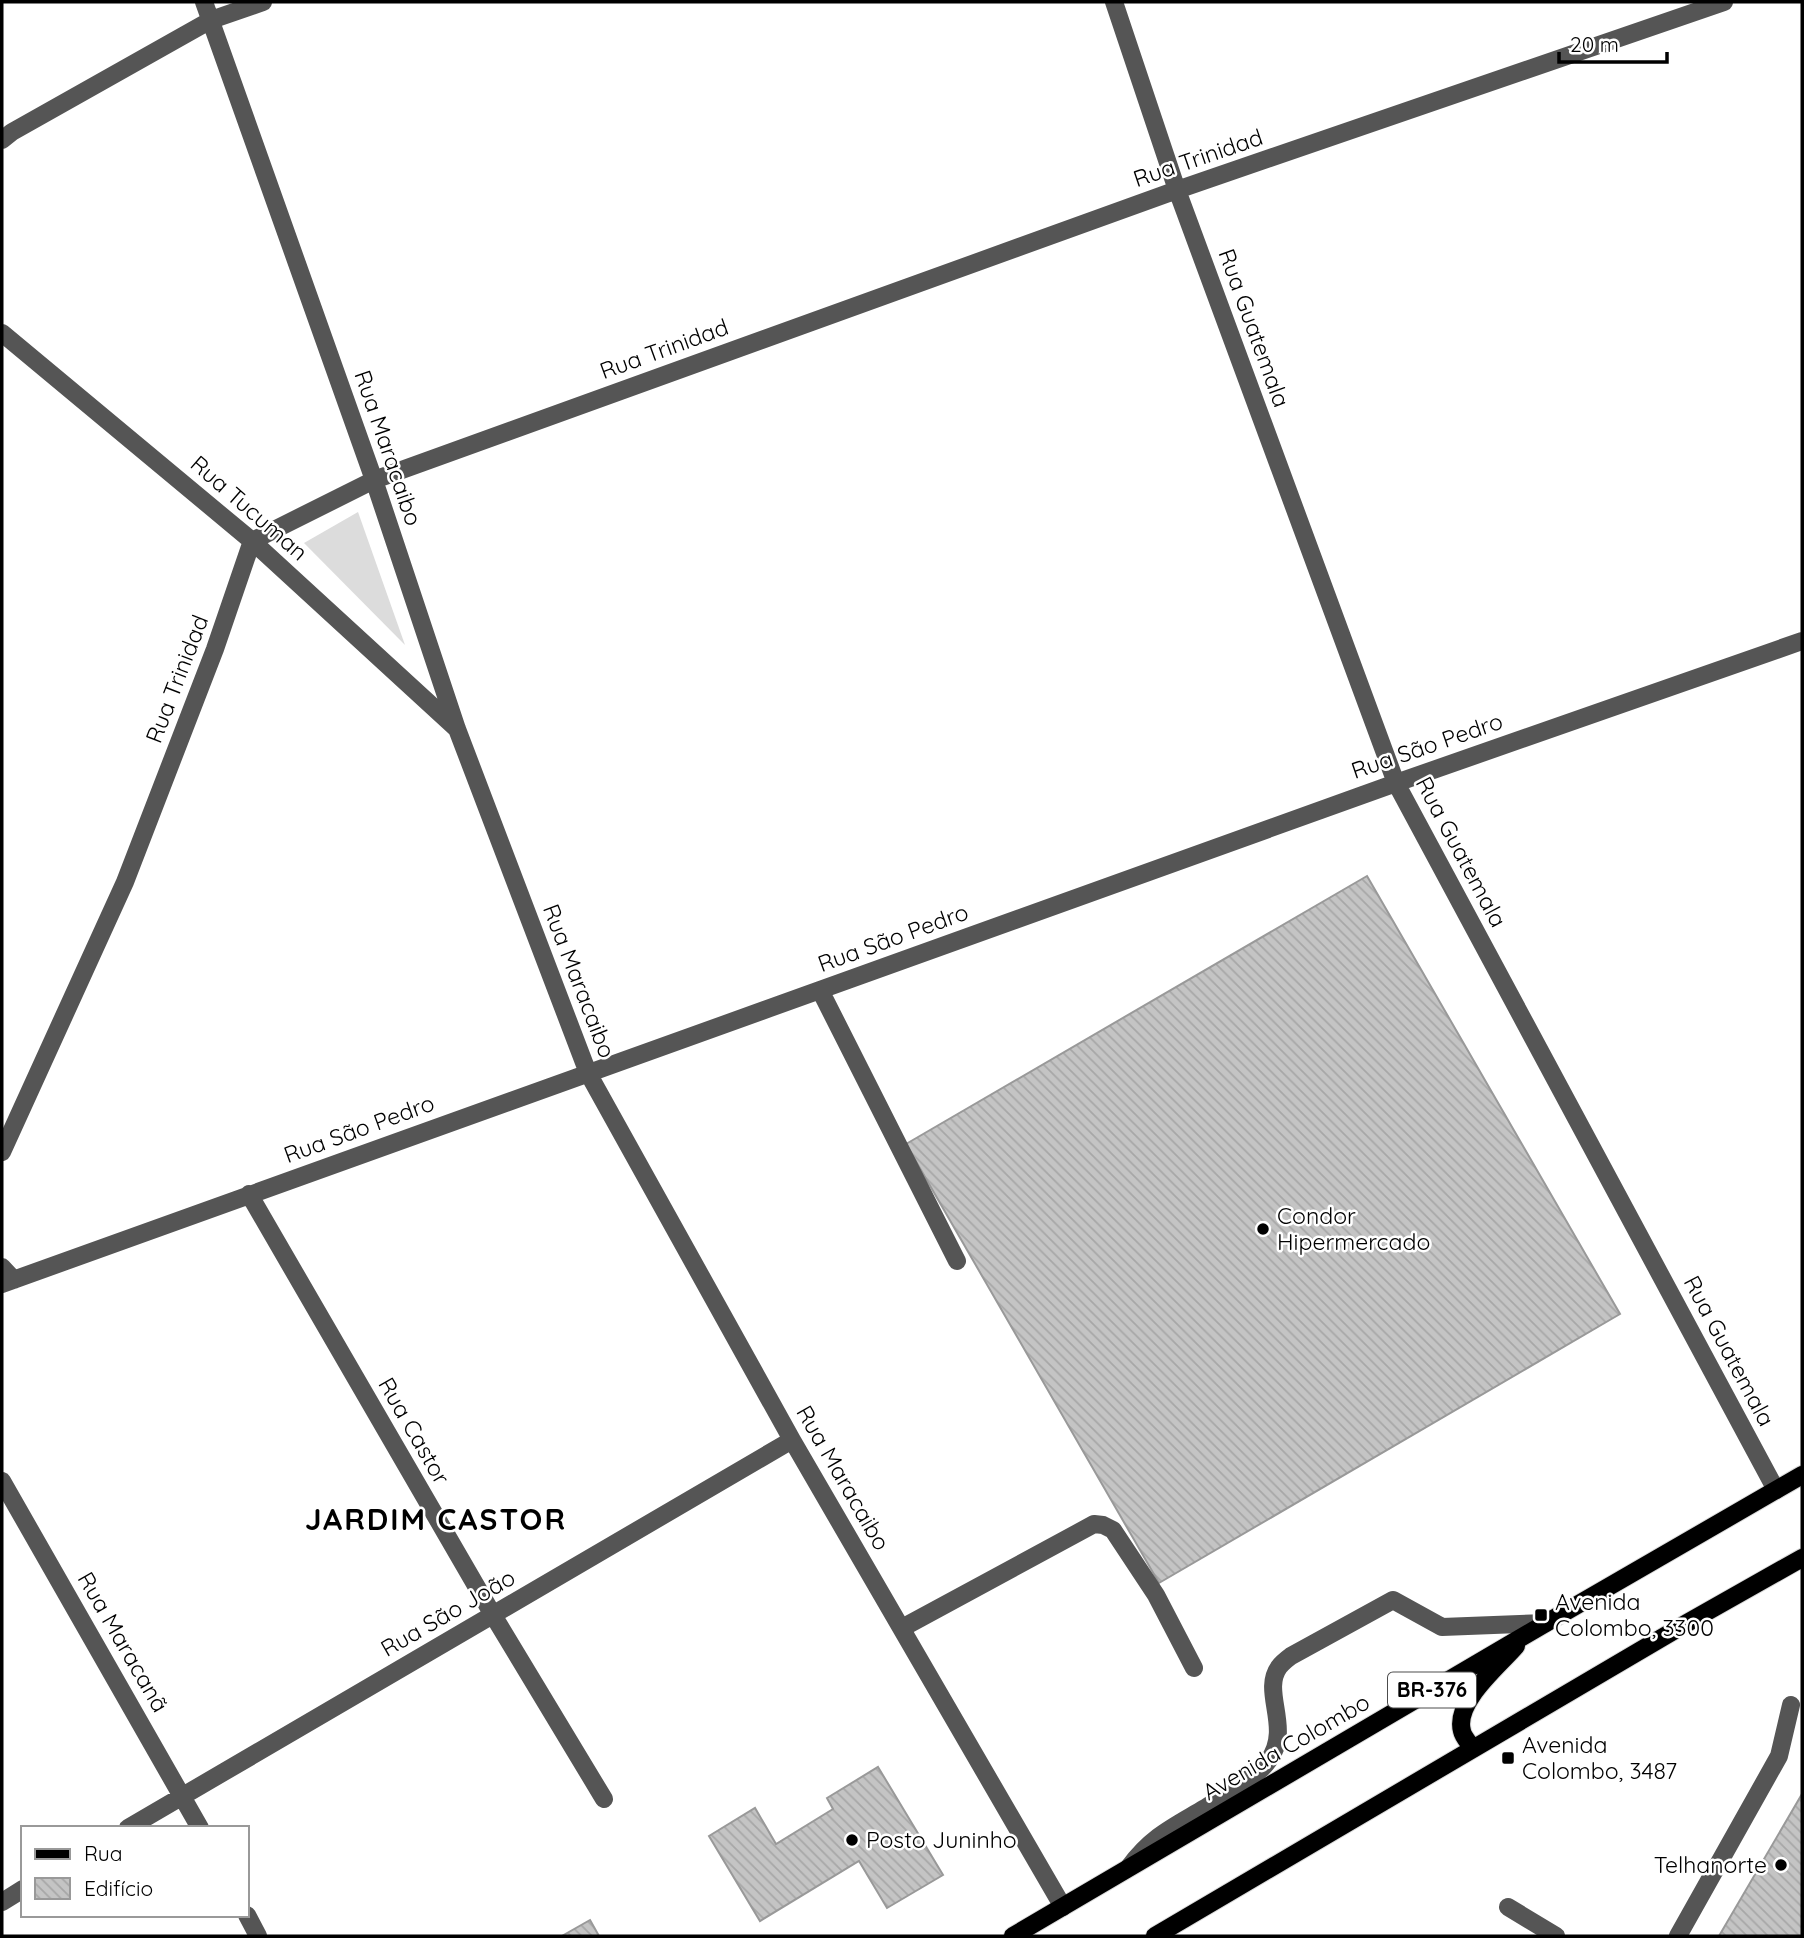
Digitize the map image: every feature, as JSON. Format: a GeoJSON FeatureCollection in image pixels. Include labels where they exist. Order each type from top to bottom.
{"type":"FeatureCollection","features":[{"type":"Feature","properties":{"kind":"main road","name":"Avenida Colombo"},"geometry":{"type":"LineString","coordinates":[[1013,1936],[1802,1475]]}},
{"type":"Feature","properties":{"kind":"main road"},"geometry":{"type":"LineString","coordinates":[[1155,1936],[1802,1558]]}},
{"type":"Feature","properties":{"kind":"main road"},"geometry":{"type":"LineString","coordinates":[[1473,1749],[1462,1732],[1461,1715],[1470,1698],[1528,1633]]}},
{"type":"Feature","properties":{"kind":"street","name":"Rua Maracaibo"},"geometry":{"type":"LineString","coordinates":[[204,2],[374,480],[457,729],[588,1073],[792,1440],[1063,1907]]}},
{"type":"Feature","properties":{"kind":"street"},"geometry":{"type":"LineString","coordinates":[[2,140],[211,20],[263,2]]}},
{"type":"Feature","properties":{"kind":"street","name":"Rua Guatemala"},"geometry":{"type":"LineString","coordinates":[[1114,2],[1177,190],[1396,783],[1776,1490]]}},
{"type":"Feature","properties":{"kind":"street","name":"Rua Trinidad"},"geometry":{"type":"LineString","coordinates":[[2,1152],[125,882],[215,649],[253,541],[374,480],[1177,190],[1724,2]]}},
{"type":"Feature","properties":{"kind":"street","name":"Rua Tucuman"},"geometry":{"type":"LineString","coordinates":[[2,333],[253,541],[457,729]]}},
{"type":"Feature","properties":{"kind":"street","name":"Rua São Pedro"},"geometry":{"type":"LineString","coordinates":[[6,1277],[249,1194],[1396,783],[1802,641]]}},
{"type":"Feature","properties":{"kind":"street"},"geometry":{"type":"LineString","coordinates":[[820,990],[957,1261]]}},
{"type":"Feature","properties":{"kind":"street","name":"Rua Castor"},"geometry":{"type":"LineString","coordinates":[[249,1194],[493,1615],[604,1799]]}},
{"type":"Feature","properties":{"kind":"street","name":"Rua São João"},"geometry":{"type":"LineString","coordinates":[[131,1826],[792,1440]]}},
{"type":"Feature","properties":{"kind":"street","name":"Rua Maracanã"},"geometry":{"type":"LineString","coordinates":[[2,1481],[199,1826]]}},
{"type":"Feature","properties":{"kind":"street"},"geometry":{"type":"LineString","coordinates":[[901,1628],[1094,1524],[1103,1525],[1113,1530],[1156,1595],[1194,1668]]}},
{"type":"Feature","properties":{"kind":"street"},"geometry":{"type":"LineString","coordinates":[[1127,1869],[1158,1835],[1251,1778],[1268,1763],[1280,1735],[1274,1679],[1279,1667],[1291,1656],[1393,1600],[1442,1627],[1546,1623]]}},
{"type":"Feature","properties":{"kind":"street"},"geometry":{"type":"LineString","coordinates":[[1678,1936],[1779,1756],[1791,1705]]}},
{"type":"Feature","properties":{"kind":"street"},"geometry":{"type":"LineString","coordinates":[[2,1902],[21,1890]]}},
{"type":"Feature","properties":{"kind":"street"},"geometry":{"type":"LineString","coordinates":[[1508,1907],[1556,1936]]}},
{"type":"Feature","properties":{"kind":"street"},"geometry":{"type":"LineString","coordinates":[[248,1917],[258,1936]]}},
{"type":"Feature","properties":{"kind":"shaded area"},"geometry":{"type":"Polygon","coordinates":[[[358,512],[405,645],[304,543],[358,512]]]}},
{"type":"Feature","properties":{"kind":"building","name":"Condor Hipermercado"},"geometry":{"type":"Polygon","coordinates":[[[1367,876],[1620,1314],[1159,1583],[906,1144],[1367,876]]]}},
{"type":"Feature","properties":{"kind":"building","name":"Posto Juninho"},"geometry":{"type":"Polygon","coordinates":[[[878,1767],[943,1875],[887,1908],[859,1861],[760,1921],[709,1836],[755,1808],[776,1844],[833,1809],[827,1798],[878,1767]]]}},
{"type":"Feature","properties":{"kind":"building","name":"Telhanorte"},"geometry":{"type":"Polygon","coordinates":[[[1802,1794],[1802,1936],[1719,1936],[1802,1794]]]}},
{"type":"Feature","properties":{"kind":"building"},"geometry":{"type":"Polygon","coordinates":[[[590,1920],[599,1936],[562,1936],[590,1920]]]}},
{"type":"Feature","properties":{"kind":"place","name":"Condor Hipermercado"},"geometry":{"type":"Point","coordinates":[1263,1229]}},
{"type":"Feature","properties":{"kind":"place","name":"Avenida Colombo, 3300"},"geometry":{"type":"Point","coordinates":[1541,1615]}},
{"type":"Feature","properties":{"kind":"place","name":"Avenida Colombo, 3487"},"geometry":{"type":"Point","coordinates":[1508,1758]}},
{"type":"Feature","properties":{"kind":"place","name":"Posto Juninho"},"geometry":{"type":"Point","coordinates":[852,1840]}},
{"type":"Feature","properties":{"kind":"place","name":"Telhanorte"},"geometry":{"type":"Point","coordinates":[1781,1865]}},
{"type":"Feature","properties":{"kind":"district","name":"JARDIM CASTOR"},"geometry":{"type":"Point","coordinates":[436,1520]}}]}
